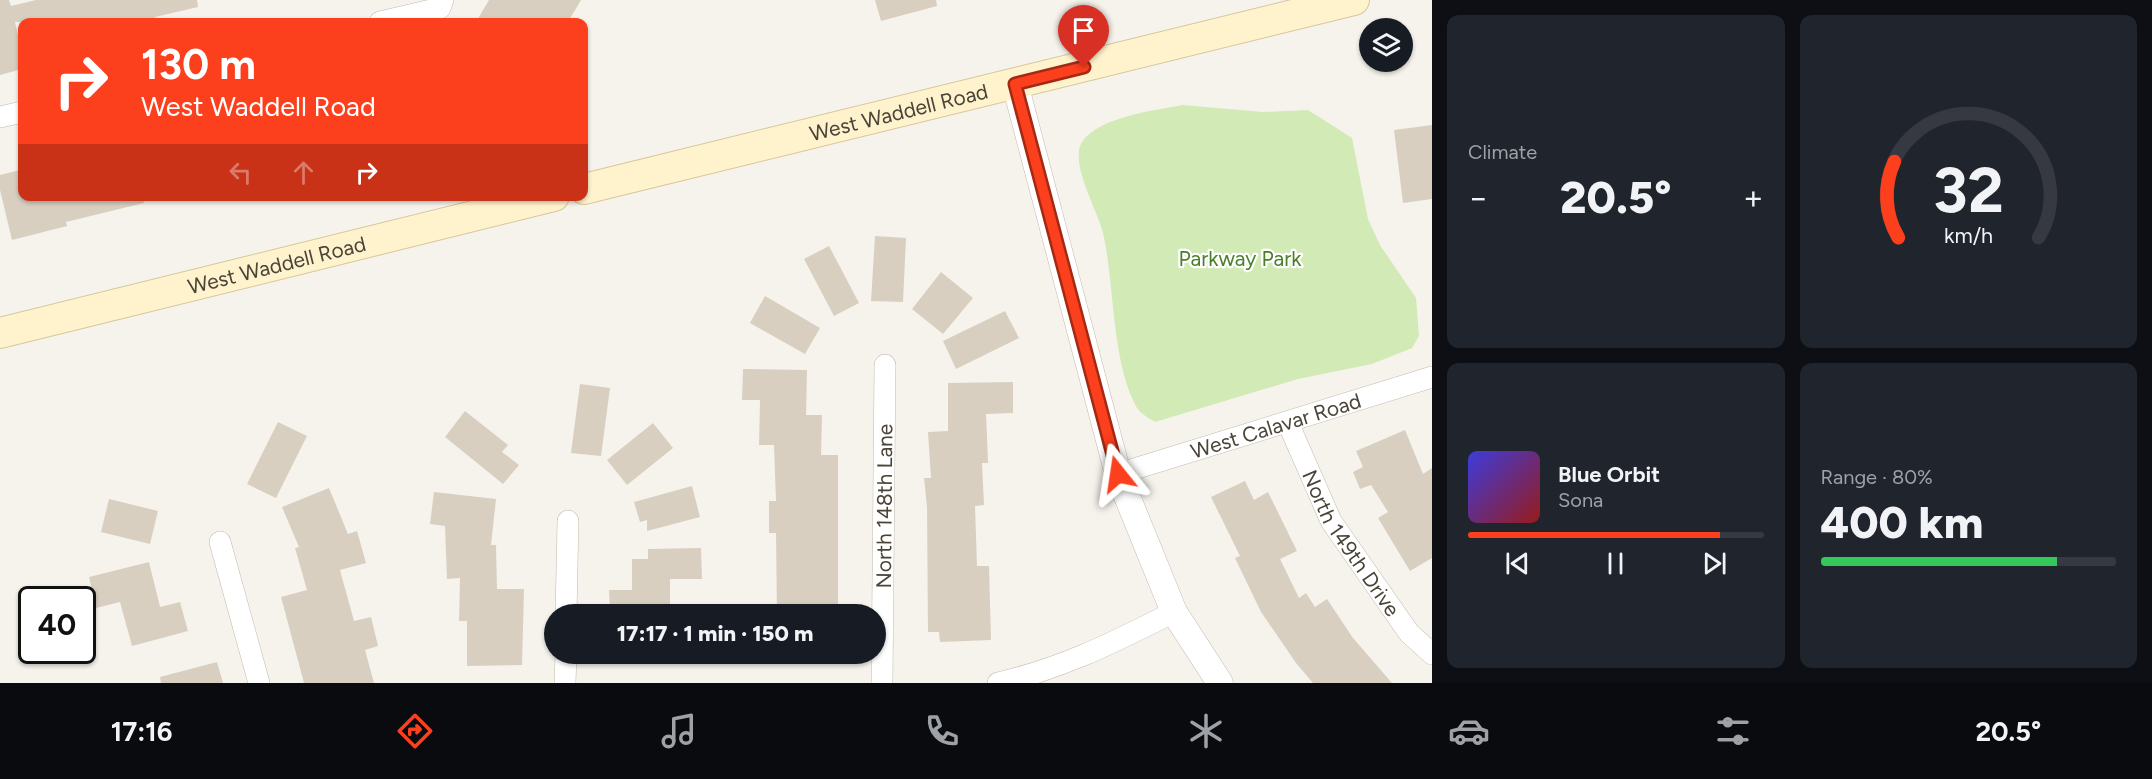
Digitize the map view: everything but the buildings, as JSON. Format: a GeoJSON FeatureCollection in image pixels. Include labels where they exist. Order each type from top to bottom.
{"type":"FeatureCollection","features":[{"type":"Feature","properties":{"kind":"main road","name":"West Waddell Road"},"geometry":{"type":"LineString","coordinates":[[588,188],[1354,0]]}},
{"type":"Feature","properties":{"kind":"main road","name":"West Waddell Road"},"geometry":{"type":"LineString","coordinates":[[0,333],[534,201]]}},
{"type":"Feature","properties":{"kind":"street"},"geometry":{"type":"LineString","coordinates":[[394,18],[442,4]]}},
{"type":"Feature","properties":{"kind":"street"},"geometry":{"type":"LineString","coordinates":[[1015,84],[1118,474],[1174,612],[1220,683]]}},
{"type":"Feature","properties":{"kind":"street"},"geometry":{"type":"LineString","coordinates":[[0,117],[18,113]]}},
{"type":"Feature","properties":{"kind":"street","name":"North 148th Lane"},"geometry":{"type":"LineString","coordinates":[[882,683],[885,365]]}},
{"type":"Feature","properties":{"kind":"street","name":"West Calavar Road"},"geometry":{"type":"LineString","coordinates":[[1118,474],[1432,377]]}},
{"type":"Feature","properties":{"kind":"street","name":"North 149th Drive"},"geometry":{"type":"LineString","coordinates":[[1288,423],[1331,521],[1409,633],[1432,654]]}},
{"type":"Feature","properties":{"kind":"street"},"geometry":{"type":"LineString","coordinates":[[566,604],[568,521]]}},
{"type":"Feature","properties":{"kind":"street"},"geometry":{"type":"LineString","coordinates":[[220,542],[260,683]]}},
{"type":"Feature","properties":{"kind":"street"},"geometry":{"type":"LineString","coordinates":[[998,683],[1033,679],[1082,658],[1174,612]]}},
{"type":"Feature","properties":{"kind":"street"},"geometry":{"type":"LineString","coordinates":[[566,664],[566,683]]}},
{"type":"Feature","properties":{"kind":"green space","name":"Parkway Park"},"geometry":{"type":"Polygon","coordinates":[[[1183,105],[1263,112],[1308,110],[1352,138],[1368,219],[1380,245],[1416,298],[1419,336],[1412,348],[1372,364],[1298,379],[1155,422],[1137,408],[1122,368],[1103,233],[1082,174],[1079,151],[1082,142],[1101,126],[1143,112],[1183,105]]]}},
{"type":"Feature","properties":{"kind":"route"},"geometry":{"type":"LineString","coordinates":[[1084,67],[1015,84],[1118,474]]}}]}
